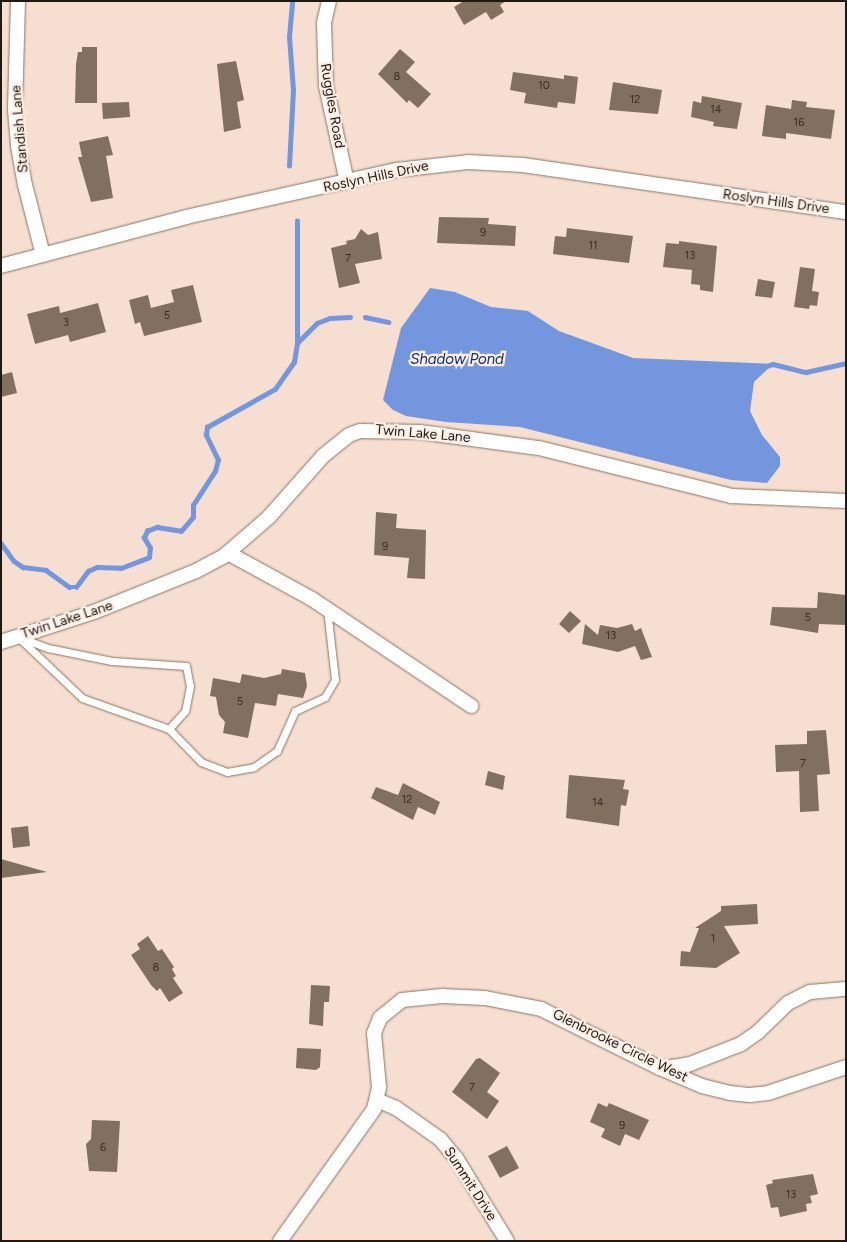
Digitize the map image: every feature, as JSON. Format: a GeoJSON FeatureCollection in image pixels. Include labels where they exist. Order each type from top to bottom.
{"type":"FeatureCollection","features":[{"type":"Feature","properties":{"kind":"street","name":"Standish Lane"},"geometry":{"type":"LineString","coordinates":[[18,1],[16,110],[18,146],[25,185],[43,255]]}},
{"type":"Feature","properties":{"kind":"street","name":"Ruggles Road"},"geometry":{"type":"LineString","coordinates":[[329,1],[324,23],[326,86],[347,182]]}},
{"type":"Feature","properties":{"kind":"street","name":"Roslyn Hills Drive"},"geometry":{"type":"LineString","coordinates":[[1,266],[186,217],[438,164],[468,162],[523,165],[846,212]]}},
{"type":"Feature","properties":{"kind":"street","name":"Twin Lake Lane"},"geometry":{"type":"LineString","coordinates":[[1,642],[94,612],[157,588],[228,553],[269,517],[341,441],[360,431],[374,429],[539,448],[732,496],[846,501]]}},
{"type":"Feature","properties":{"kind":"street"},"geometry":{"type":"LineString","coordinates":[[228,553],[327,609],[472,706]]}},
{"type":"Feature","properties":{"kind":"street"},"geometry":{"type":"LineString","coordinates":[[660,1068],[676,1069],[741,1044],[758,1032],[788,1003],[810,992],[846,989]]}},
{"type":"Feature","properties":{"kind":"street","name":"Glenbrooke Circle West"},"geometry":{"type":"LineString","coordinates":[[280,1241],[351,1145],[376,1100],[376,1026],[388,1008],[416,996],[485,998],[541,1009],[660,1068],[702,1086],[750,1096],[846,1067]]}},
{"type":"Feature","properties":{"kind":"street","name":"Summit Drive"},"geometry":{"type":"LineString","coordinates":[[376,1100],[396,1108],[440,1139],[456,1158],[507,1241]]}},
{"type":"Feature","properties":{"kind":"lane"},"geometry":{"type":"LineString","coordinates":[[17,636],[82,698],[169,729],[201,762],[227,772],[254,767],[277,751],[295,711],[325,697],[335,680],[327,609]]}},
{"type":"Feature","properties":{"kind":"lane"},"geometry":{"type":"LineString","coordinates":[[17,636],[48,648],[112,661],[186,666],[190,686],[185,712],[169,729]]}},
{"type":"Feature","properties":{"kind":"water","name":"Shadow Pond"},"geometry":{"type":"Polygon","coordinates":[[[430,288],[455,292],[491,307],[528,311],[559,331],[633,358],[773,364],[754,382],[750,411],[762,435],[780,457],[780,466],[767,483],[731,480],[520,427],[446,422],[406,416],[393,410],[383,400],[401,328],[430,288]]]}},
{"type":"Feature","properties":{"kind":"building"},"geometry":{"type":"Polygon","coordinates":[[[464,1],[506,1],[500,5],[504,12],[491,20],[486,12],[464,25],[454,7],[464,1]]]}},
{"type":"Feature","properties":{"kind":"building"},"geometry":{"type":"Polygon","coordinates":[[[82,47],[97,47],[97,103],[75,103],[76,64],[78,52],[82,52],[82,47]]]}},
{"type":"Feature","properties":{"kind":"building"},"geometry":{"type":"Polygon","coordinates":[[[400,49],[415,62],[406,72],[431,94],[418,108],[409,100],[407,103],[378,74],[400,49]]]}},
{"type":"Feature","properties":{"kind":"building"},"geometry":{"type":"Polygon","coordinates":[[[236,61],[244,100],[237,102],[241,128],[224,132],[217,64],[236,61]]]}},
{"type":"Feature","properties":{"kind":"building"},"geometry":{"type":"Polygon","coordinates":[[[513,72],[564,79],[564,75],[578,77],[575,104],[558,102],[557,108],[524,103],[526,93],[510,90],[513,72]]]}},
{"type":"Feature","properties":{"kind":"building"},"geometry":{"type":"Polygon","coordinates":[[[613,82],[662,90],[658,114],[609,110],[613,82]]]}},
{"type":"Feature","properties":{"kind":"building"},"geometry":{"type":"Polygon","coordinates":[[[702,96],[742,103],[737,129],[713,126],[714,122],[691,117],[693,101],[701,103],[702,96]]]}},
{"type":"Feature","properties":{"kind":"building"},"geometry":{"type":"Polygon","coordinates":[[[792,100],[807,102],[806,107],[835,110],[831,139],[786,133],[786,139],[762,136],[766,105],[791,109],[792,100]]]}},
{"type":"Feature","properties":{"kind":"building"},"geometry":{"type":"Polygon","coordinates":[[[129,102],[130,117],[103,119],[102,103],[129,102]]]}},
{"type":"Feature","properties":{"kind":"building"},"geometry":{"type":"Polygon","coordinates":[[[108,136],[113,155],[106,156],[113,198],[91,202],[78,157],[82,157],[79,142],[108,136]]]}},
{"type":"Feature","properties":{"kind":"building"},"geometry":{"type":"Polygon","coordinates":[[[439,217],[489,218],[488,224],[516,226],[515,246],[437,243],[439,217]]]}},
{"type":"Feature","properties":{"kind":"building"},"geometry":{"type":"Polygon","coordinates":[[[567,228],[633,236],[629,263],[553,254],[555,236],[566,237],[567,228]]]}},
{"type":"Feature","properties":{"kind":"building"},"geometry":{"type":"Polygon","coordinates":[[[361,229],[368,235],[378,232],[382,259],[355,264],[360,283],[339,288],[331,248],[347,244],[346,241],[355,239],[361,229]]]}},
{"type":"Feature","properties":{"kind":"building"},"geometry":{"type":"Polygon","coordinates":[[[679,241],[717,246],[713,292],[700,290],[700,285],[691,284],[692,270],[663,267],[666,243],[679,244],[679,241]]]}},
{"type":"Feature","properties":{"kind":"building"},"geometry":{"type":"Polygon","coordinates":[[[800,267],[815,269],[812,291],[819,292],[817,306],[810,305],[809,309],[794,307],[800,267]]]}},
{"type":"Feature","properties":{"kind":"building"},"geometry":{"type":"Polygon","coordinates":[[[758,279],[775,282],[772,298],[755,296],[758,279]]]}},
{"type":"Feature","properties":{"kind":"building"},"geometry":{"type":"Polygon","coordinates":[[[193,285],[202,322],[144,336],[140,322],[135,324],[129,300],[148,295],[151,308],[174,302],[171,290],[193,285]]]}},
{"type":"Feature","properties":{"kind":"building"},"geometry":{"type":"Polygon","coordinates":[[[98,303],[106,332],[70,342],[68,335],[35,344],[27,314],[59,306],[60,313],[98,303]]]}},
{"type":"Feature","properties":{"kind":"building"},"geometry":{"type":"Polygon","coordinates":[[[12,372],[17,393],[1,397],[1,375],[12,372]]]}},
{"type":"Feature","properties":{"kind":"building"},"geometry":{"type":"Polygon","coordinates":[[[376,512],[397,514],[396,528],[426,530],[425,579],[407,578],[409,558],[374,555],[376,512]]]}},
{"type":"Feature","properties":{"kind":"building"},"geometry":{"type":"Polygon","coordinates":[[[818,592],[846,595],[846,625],[819,624],[818,633],[770,625],[772,607],[817,608],[818,592]]]}},
{"type":"Feature","properties":{"kind":"building"},"geometry":{"type":"Polygon","coordinates":[[[570,611],[581,621],[569,633],[559,624],[570,611]]]}},
{"type":"Feature","properties":{"kind":"building"},"geometry":{"type":"Polygon","coordinates":[[[585,624],[598,635],[600,625],[617,628],[632,624],[635,631],[641,628],[652,657],[641,660],[635,646],[618,652],[582,644],[585,624]]]}},
{"type":"Feature","properties":{"kind":"building"},"geometry":{"type":"Polygon","coordinates":[[[282,669],[305,673],[307,686],[303,698],[278,694],[276,706],[255,703],[248,738],[223,733],[225,722],[219,715],[216,697],[210,696],[213,678],[240,683],[242,674],[264,678],[281,674],[282,669]]]}},
{"type":"Feature","properties":{"kind":"building"},"geometry":{"type":"Polygon","coordinates":[[[826,730],[830,774],[817,775],[819,811],[800,812],[799,771],[776,772],[775,745],[807,744],[807,731],[826,730]]]}},
{"type":"Feature","properties":{"kind":"building"},"geometry":{"type":"Polygon","coordinates":[[[488,771],[505,776],[503,790],[485,785],[488,771]]]}},
{"type":"Feature","properties":{"kind":"building"},"geometry":{"type":"Polygon","coordinates":[[[569,775],[625,780],[623,789],[629,790],[626,806],[621,805],[619,826],[566,818],[569,775]]]}},
{"type":"Feature","properties":{"kind":"building"},"geometry":{"type":"Polygon","coordinates":[[[403,783],[440,802],[435,815],[418,807],[413,820],[371,798],[376,787],[398,795],[403,783]]]}},
{"type":"Feature","properties":{"kind":"building"},"geometry":{"type":"Polygon","coordinates":[[[28,826],[30,846],[13,848],[11,828],[28,826]]]}},
{"type":"Feature","properties":{"kind":"building"},"geometry":{"type":"Polygon","coordinates":[[[1,859],[47,872],[1,878],[1,859]]]}},
{"type":"Feature","properties":{"kind":"building"},"geometry":{"type":"Polygon","coordinates":[[[757,904],[758,924],[724,926],[740,953],[716,968],[680,966],[681,951],[690,952],[699,928],[695,928],[721,911],[721,906],[757,904]]]}},
{"type":"Feature","properties":{"kind":"building"},"geometry":{"type":"Polygon","coordinates":[[[148,936],[158,951],[162,949],[174,967],[172,969],[176,976],[173,978],[183,993],[169,1002],[160,988],[157,991],[151,985],[131,955],[140,949],[137,944],[148,936]]]}},
{"type":"Feature","properties":{"kind":"building"},"geometry":{"type":"Polygon","coordinates":[[[311,985],[330,986],[329,1002],[324,1002],[323,1026],[309,1024],[311,985]]]}},
{"type":"Feature","properties":{"kind":"building"},"geometry":{"type":"Polygon","coordinates":[[[297,1048],[321,1049],[320,1067],[316,1070],[296,1068],[297,1048]]]}},
{"type":"Feature","properties":{"kind":"building"},"geometry":{"type":"Polygon","coordinates":[[[480,1058],[500,1073],[487,1092],[499,1101],[487,1119],[452,1092],[476,1059],[480,1058]]]}},
{"type":"Feature","properties":{"kind":"building"},"geometry":{"type":"Polygon","coordinates":[[[598,1103],[607,1107],[609,1103],[649,1120],[639,1140],[625,1134],[620,1146],[601,1137],[605,1129],[590,1122],[598,1103]]]}},
{"type":"Feature","properties":{"kind":"building"},"geometry":{"type":"Polygon","coordinates":[[[92,1120],[120,1121],[117,1172],[89,1171],[86,1144],[91,1139],[92,1120]]]}},
{"type":"Feature","properties":{"kind":"building"},"geometry":{"type":"Polygon","coordinates":[[[507,1146],[519,1168],[500,1178],[488,1156],[507,1146]]]}},
{"type":"Feature","properties":{"kind":"building"},"geometry":{"type":"Polygon","coordinates":[[[813,1174],[818,1194],[810,1196],[812,1203],[806,1204],[807,1211],[780,1217],[778,1207],[771,1208],[766,1185],[773,1183],[772,1180],[813,1174]]]}},
{"type":"Feature","properties":{"kind":"waterway"},"geometry":{"type":"LineString","coordinates":[[289,166],[293,90],[289,37],[292,1]]}},
{"type":"Feature","properties":{"kind":"waterway"},"geometry":{"type":"LineString","coordinates":[[1,543],[14,561],[23,567],[46,570],[69,587],[76,587],[88,571],[97,567],[121,568],[149,557],[150,548],[144,538],[147,531],[157,527],[181,531],[193,517],[193,505],[215,471],[218,460],[206,435],[207,427],[275,389],[294,362],[297,343],[297,221]]}},
{"type":"Feature","properties":{"kind":"waterway"},"geometry":{"type":"LineString","coordinates":[[297,343],[317,323],[330,318],[350,317]]}},
{"type":"Feature","properties":{"kind":"waterway"},"geometry":{"type":"LineString","coordinates":[[365,317],[388,322]]}},
{"type":"Feature","properties":{"kind":"waterway"},"geometry":{"type":"LineString","coordinates":[[767,366],[773,364],[806,372],[846,363]]}}]}
